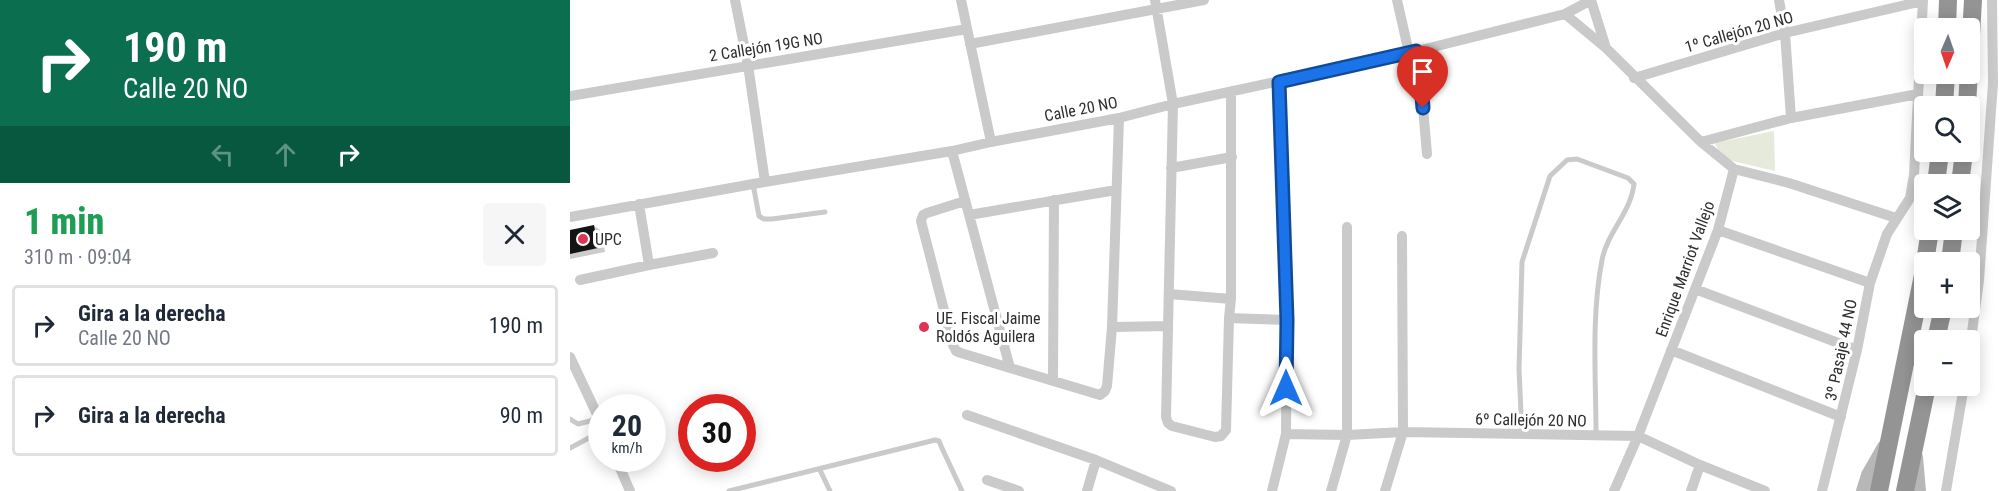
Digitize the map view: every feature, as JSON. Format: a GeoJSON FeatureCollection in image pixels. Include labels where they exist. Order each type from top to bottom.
{"type":"FeatureCollection","features":[{"type":"Feature","properties":{"kind":"highway"},"geometry":{"type":"LineString","coordinates":[[1947,18],[1948,0]]}},
{"type":"Feature","properties":{"kind":"highway"},"geometry":{"type":"LineString","coordinates":[[1968,96],[1973,0]]}},
{"type":"Feature","properties":{"kind":"highway"},"geometry":{"type":"LineString","coordinates":[[1880,491],[1914,318]]}},
{"type":"Feature","properties":{"kind":"highway"},"geometry":{"type":"LineString","coordinates":[[1905,491],[1925,396]]}},
{"type":"Feature","properties":{"kind":"main road"},"geometry":{"type":"LineString","coordinates":[[1863,491],[1868,475],[1891,435]]}},
{"type":"Feature","properties":{"kind":"main road"},"geometry":{"type":"LineString","coordinates":[[1915,447],[1919,491]]}},
{"type":"Feature","properties":{"kind":"street"},"geometry":{"type":"LineString","coordinates":[[735,0],[748,64],[765,182]]}},
{"type":"Feature","properties":{"kind":"street"},"geometry":{"type":"LineString","coordinates":[[962,0],[991,142]]}},
{"type":"Feature","properties":{"kind":"street"},"geometry":{"type":"LineString","coordinates":[[970,44],[1155,5],[1204,0]]}},
{"type":"Feature","properties":{"kind":"street"},"geometry":{"type":"LineString","coordinates":[[1397,0],[1413,52],[1419,61],[1427,154]]}},
{"type":"Feature","properties":{"kind":"street"},"geometry":{"type":"LineString","coordinates":[[1591,0],[1606,48]]}},
{"type":"Feature","properties":{"kind":"street","name":"Calle 20 NO"},"geometry":{"type":"LineString","coordinates":[[570,217],[952,151],[1119,118],[1173,104],[1413,52],[1564,14],[1591,0]]}},
{"type":"Feature","properties":{"kind":"street"},"geometry":{"type":"LineString","coordinates":[[1779,0],[1785,33],[1791,118]]}},
{"type":"Feature","properties":{"kind":"street"},"geometry":{"type":"LineString","coordinates":[[1972,330],[1996,101],[1992,0]]}},
{"type":"Feature","properties":{"kind":"street","name":"1º Callejón 20 NO"},"geometry":{"type":"LineString","coordinates":[[1634,78],[1785,33],[1923,1]]}},
{"type":"Feature","properties":{"kind":"street","name":"3º Pasaje 44 NO"},"geometry":{"type":"LineString","coordinates":[[1822,491],[1857,350],[1870,283],[1887,234],[1910,198],[1923,1]]}},
{"type":"Feature","properties":{"kind":"street"},"geometry":{"type":"LineString","coordinates":[[1155,5],[1173,104],[1166,417],[1172,426],[1215,437],[1221,436],[1226,430],[1228,318],[1231,299],[1231,92]]}},
{"type":"Feature","properties":{"kind":"street"},"geometry":{"type":"LineString","coordinates":[[1564,14],[1606,48],[1701,142],[1734,169],[1789,183],[1896,218]]}},
{"type":"Feature","properties":{"kind":"street","name":"2 Callejón 19G NO"},"geometry":{"type":"LineString","coordinates":[[570,96],[748,64],[967,29]]}},
{"type":"Feature","properties":{"kind":"street"},"geometry":{"type":"LineString","coordinates":[[1272,491],[1286,434],[1287,320],[1279,82]]}},
{"type":"Feature","properties":{"kind":"street"},"geometry":{"type":"LineString","coordinates":[[1701,142],[1791,118],[1918,94]]}},
{"type":"Feature","properties":{"kind":"street"},"geometry":{"type":"LineString","coordinates":[[965,201],[927,213],[923,215],[921,221],[956,351],[1100,395],[1107,386],[1112,327],[1119,118]]}},
{"type":"Feature","properties":{"kind":"street"},"geometry":{"type":"LineString","coordinates":[[952,151],[1010,368]]}},
{"type":"Feature","properties":{"kind":"street"},"geometry":{"type":"LineString","coordinates":[[1171,168],[1232,157]]}},
{"type":"Feature","properties":{"kind":"street","name":"Enrique Marriot Vallejo"},"geometry":{"type":"LineString","coordinates":[[1614,491],[1638,436],[1718,230],[1734,169]]}},
{"type":"Feature","properties":{"kind":"street"},"geometry":{"type":"LineString","coordinates":[[969,215],[1116,190]]}},
{"type":"Feature","properties":{"kind":"street"},"geometry":{"type":"LineString","coordinates":[[1053,380],[1054,200]]}},
{"type":"Feature","properties":{"kind":"street"},"geometry":{"type":"LineString","coordinates":[[639,204],[649,265]]}},
{"type":"Feature","properties":{"kind":"street"},"geometry":{"type":"LineString","coordinates":[[1331,491],[1347,435],[1347,227]]}},
{"type":"Feature","properties":{"kind":"street"},"geometry":{"type":"LineString","coordinates":[[1718,230],[1870,283]]}},
{"type":"Feature","properties":{"kind":"street"},"geometry":{"type":"LineString","coordinates":[[1384,491],[1403,432],[1402,236]]}},
{"type":"Feature","properties":{"kind":"street"},"geometry":{"type":"LineString","coordinates":[[579,280],[713,253]]}},
{"type":"Feature","properties":{"kind":"street"},"geometry":{"type":"LineString","coordinates":[[1695,289],[1857,350]]}},
{"type":"Feature","properties":{"kind":"street"},"geometry":{"type":"LineString","coordinates":[[1169,294],[1231,299]]}},
{"type":"Feature","properties":{"kind":"street"},"geometry":{"type":"LineString","coordinates":[[1228,318],[1287,320]]}},
{"type":"Feature","properties":{"kind":"street"},"geometry":{"type":"LineString","coordinates":[[1112,327],[1168,326]]}},
{"type":"Feature","properties":{"kind":"street"},"geometry":{"type":"LineString","coordinates":[[1671,350],[1841,417]]}},
{"type":"Feature","properties":{"kind":"street"},"geometry":{"type":"LineString","coordinates":[[570,357],[588,397]]}},
{"type":"Feature","properties":{"kind":"street"},"geometry":{"type":"LineString","coordinates":[[1946,491],[1962,396]]}},
{"type":"Feature","properties":{"kind":"street"},"geometry":{"type":"LineString","coordinates":[[967,415],[1096,460],[1149,487],[1171,491]]}},
{"type":"Feature","properties":{"kind":"street","name":"6º Callejón 20 NO"},"geometry":{"type":"LineString","coordinates":[[1286,434],[1347,435],[1403,432],[1638,436],[1761,490]]}},
{"type":"Feature","properties":{"kind":"street"},"geometry":{"type":"LineString","coordinates":[[1087,491],[1096,460]]}},
{"type":"Feature","properties":{"kind":"street"},"geometry":{"type":"LineString","coordinates":[[1691,491],[1700,465]]}},
{"type":"Feature","properties":{"kind":"street"},"geometry":{"type":"LineString","coordinates":[[622,472],[630,491]]}},
{"type":"Feature","properties":{"kind":"street"},"geometry":{"type":"LineString","coordinates":[[987,480],[1019,491]]}},
{"type":"Feature","properties":{"kind":"lane"},"geometry":{"type":"LineString","coordinates":[[1522,435],[1520,369],[1522,262],[1550,177],[1567,160],[1577,159],[1628,178],[1634,184],[1633,192],[1602,258],[1594,344],[1596,436]]}},
{"type":"Feature","properties":{"kind":"lane"},"geometry":{"type":"LineString","coordinates":[[753,184],[759,216],[764,219],[825,212]]}},
{"type":"Feature","properties":{"kind":"lane"},"geometry":{"type":"LineString","coordinates":[[570,419],[578,424],[588,422]]}},
{"type":"Feature","properties":{"kind":"lane"},"geometry":{"type":"LineString","coordinates":[[570,448],[588,438]]}},
{"type":"Feature","properties":{"kind":"lane"},"geometry":{"type":"LineString","coordinates":[[729,491],[935,440],[939,441],[962,491]]}},
{"type":"Feature","properties":{"kind":"lane"},"geometry":{"type":"LineString","coordinates":[[820,470],[830,491]]}},
{"type":"Feature","properties":{"kind":"shaded area"},"geometry":{"type":"Polygon","coordinates":[[[1774,131],[1775,171],[1728,160],[1719,153],[1715,143],[1774,131]]]}},
{"type":"Feature","properties":{"kind":"building","name":"UPC"},"geometry":{"type":"Polygon","coordinates":[[[594,225],[598,248],[570,254],[570,230],[594,225]]]}},
{"type":"Feature","properties":{"kind":"place","name":"UPC"},"geometry":{"type":"Point","coordinates":[583,239]}},
{"type":"Feature","properties":{"kind":"place","name":"UE. Fiscal Jaime Roldós Aguilera"},"geometry":{"type":"Point","coordinates":[924,327]}},
{"type":"Feature","properties":{"kind":"route"},"geometry":{"type":"LineString","coordinates":[[1286,388],[1287,320],[1279,82],[1416,51],[1423,108]]}}]}
